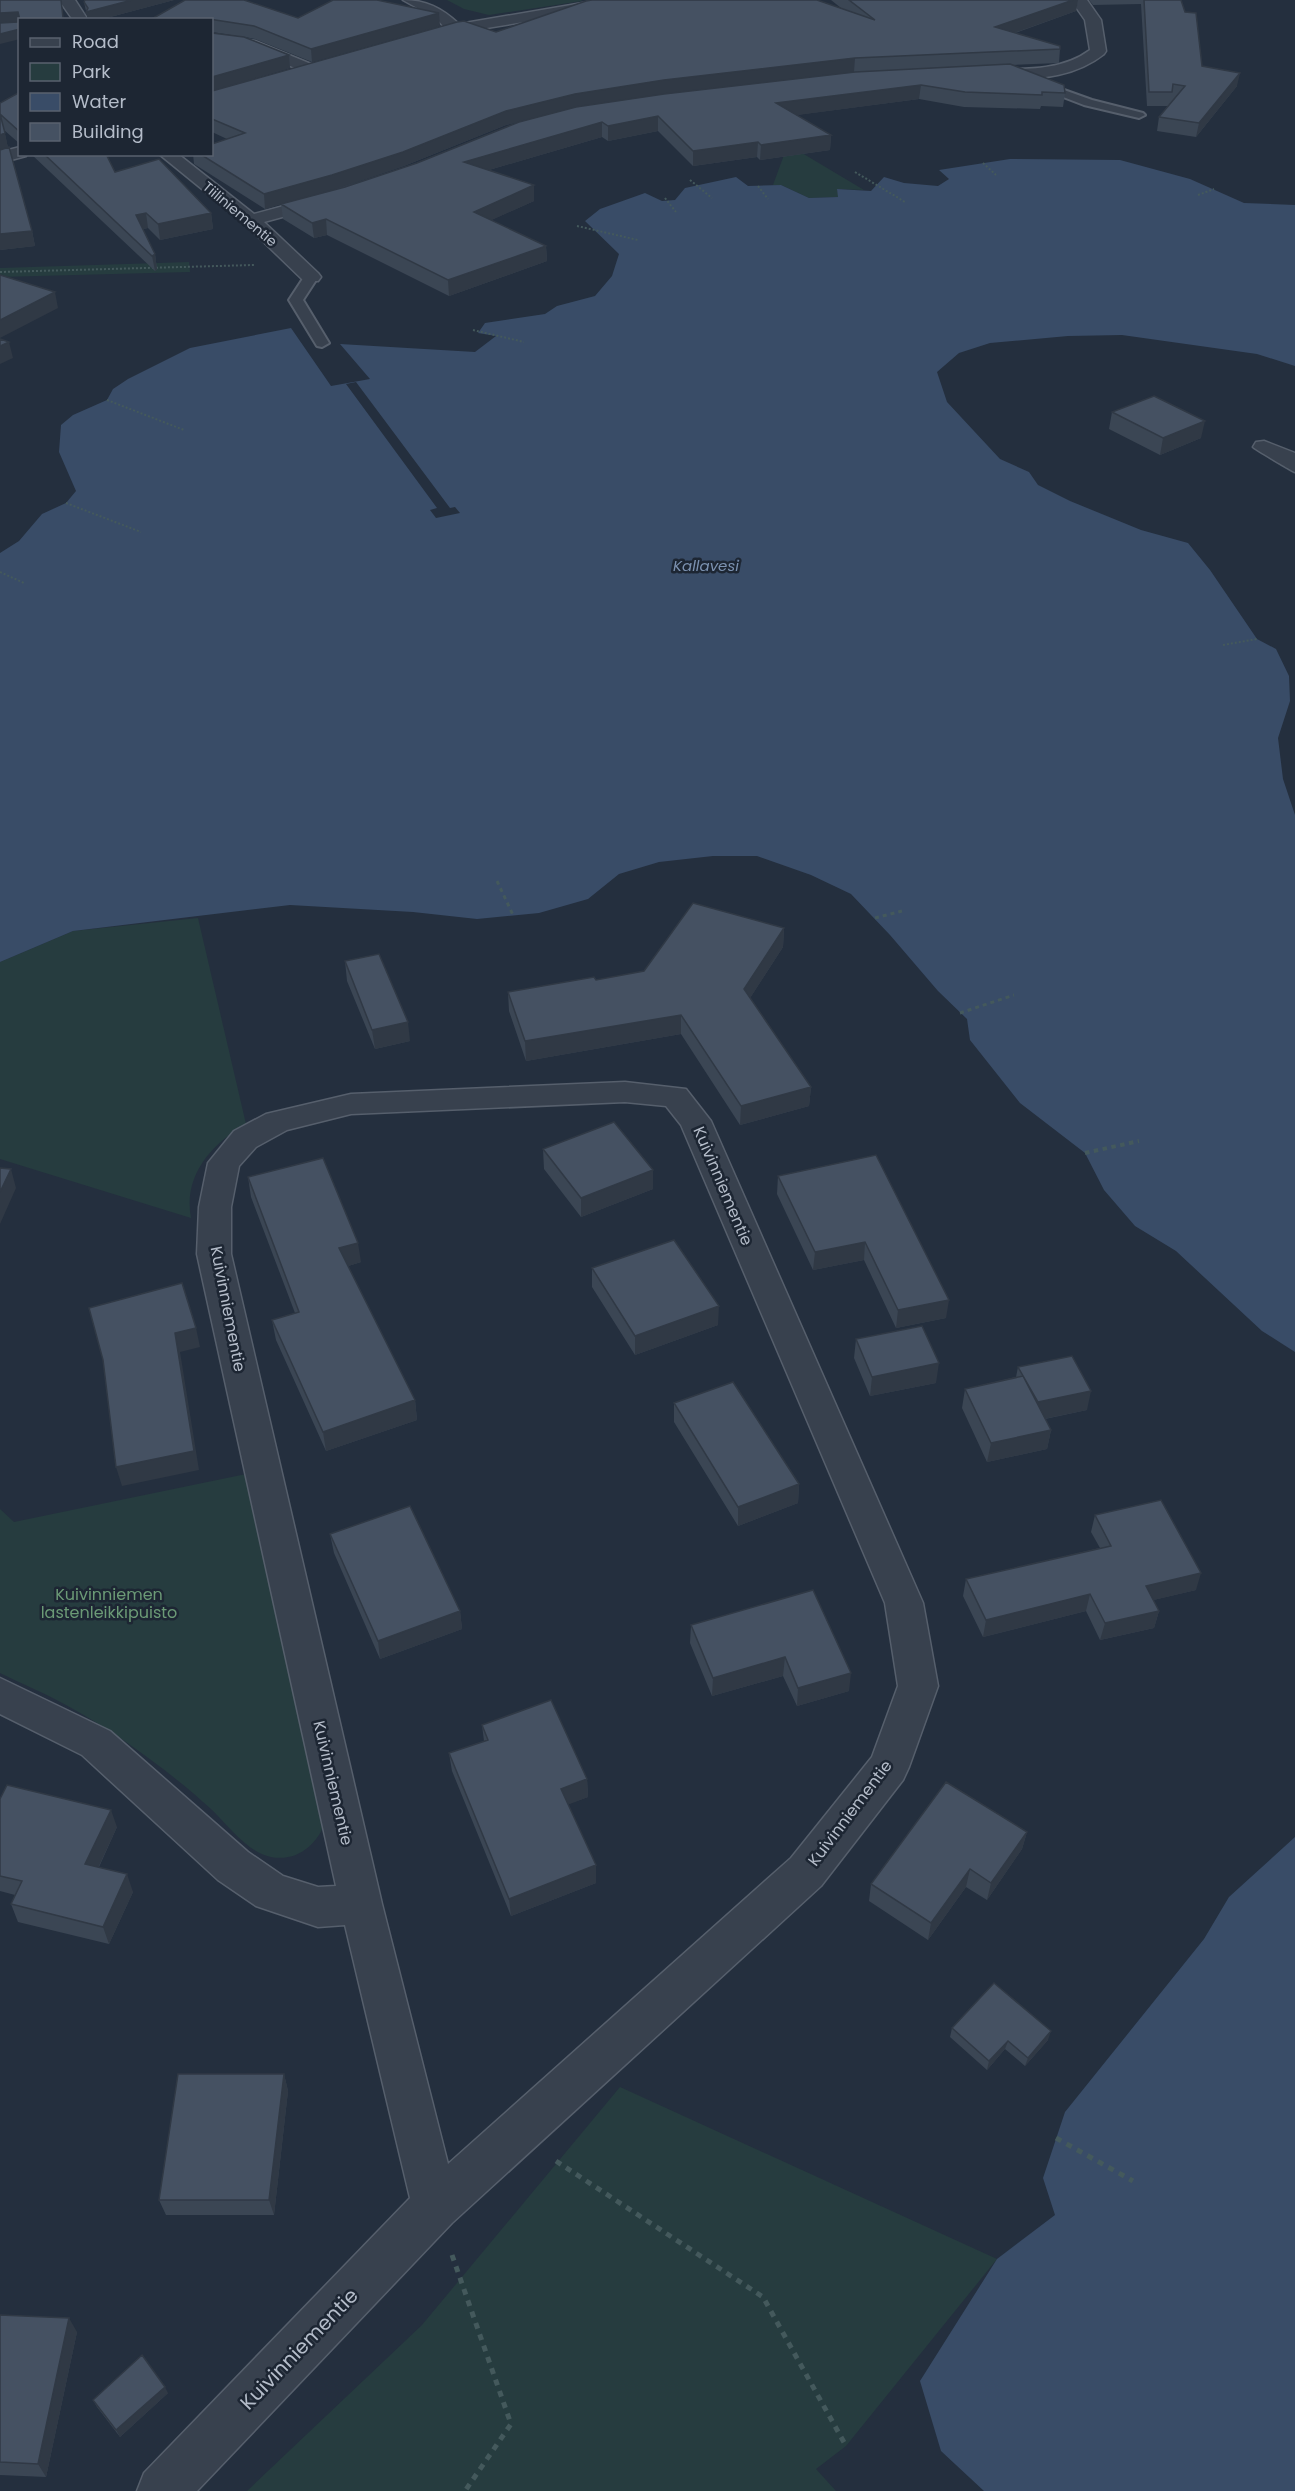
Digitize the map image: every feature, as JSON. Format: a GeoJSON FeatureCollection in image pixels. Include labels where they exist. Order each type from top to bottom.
{"type":"FeatureCollection","features":[{"type":"Feature","properties":{"kind":"street"},"geometry":{"type":"LineString","coordinates":[[67,0],[80,18]]}},
{"type":"Feature","properties":{"kind":"street"},"geometry":{"type":"LineString","coordinates":[[411,0],[442,16],[455,29]]}},
{"type":"Feature","properties":{"kind":"street"},"geometry":{"type":"LineString","coordinates":[[419,39],[455,29],[627,0]]}},
{"type":"Feature","properties":{"kind":"street"},"geometry":{"type":"LineString","coordinates":[[967,74],[1060,70],[1086,63],[1098,51],[1093,20],[1079,0]]}},
{"type":"Feature","properties":{"kind":"street"},"geometry":{"type":"LineString","coordinates":[[213,39],[249,44],[315,67],[288,75]]}},
{"type":"Feature","properties":{"kind":"street"},"geometry":{"type":"LineString","coordinates":[[0,158],[18,154]]}},
{"type":"Feature","properties":{"kind":"street","name":"Tiiliniementie"},"geometry":{"type":"LineString","coordinates":[[169,156],[251,220],[311,277]]}},
{"type":"Feature","properties":{"kind":"street"},"geometry":{"type":"LineString","coordinates":[[251,220],[340,196]]}},
{"type":"Feature","properties":{"kind":"street"},"geometry":{"type":"LineString","coordinates":[[1264,447],[1285,455],[1295,465]]}},
{"type":"Feature","properties":{"kind":"street","name":"Kuivinniementie"},"geometry":{"type":"LineString","coordinates":[[162,2491],[435,2206],[806,1872],[889,1767],[918,1686],[904,1603],[695,1121],[675,1096],[625,1092],[351,1104],[277,1122],[245,1139],[224,1163],[215,1207],[214,1254],[361,1904],[435,2206]]}},
{"type":"Feature","properties":{"kind":"street"},"geometry":{"type":"LineString","coordinates":[[0,1695],[96,1743],[233,1866],[271,1892],[318,1906],[361,1904]]}},
{"type":"Feature","properties":{"kind":"lane"},"geometry":{"type":"LineString","coordinates":[[1010,73],[1088,103],[1138,115]]}},
{"type":"Feature","properties":{"kind":"lane"},"geometry":{"type":"LineString","coordinates":[[311,277],[296,300],[322,344]]}},
{"type":"Feature","properties":{"kind":"path"},"geometry":{"type":"LineString","coordinates":[[983,163],[996,175]]}},
{"type":"Feature","properties":{"kind":"path"},"geometry":{"type":"LineString","coordinates":[[855,172],[905,202]]}},
{"type":"Feature","properties":{"kind":"path"},"geometry":{"type":"LineString","coordinates":[[690,180],[712,198]]}},
{"type":"Feature","properties":{"kind":"path"},"geometry":{"type":"LineString","coordinates":[[758,186],[768,199]]}},
{"type":"Feature","properties":{"kind":"path"},"geometry":{"type":"LineString","coordinates":[[1198,195],[1214,189]]}},
{"type":"Feature","properties":{"kind":"path"},"geometry":{"type":"LineString","coordinates":[[665,198],[676,212]]}},
{"type":"Feature","properties":{"kind":"path"},"geometry":{"type":"LineString","coordinates":[[577,226],[638,240]]}},
{"type":"Feature","properties":{"kind":"path"},"geometry":{"type":"LineString","coordinates":[[0,272],[297,264]]}},
{"type":"Feature","properties":{"kind":"path"},"geometry":{"type":"LineString","coordinates":[[473,330],[524,342]]}},
{"type":"Feature","properties":{"kind":"path"},"geometry":{"type":"LineString","coordinates":[[107,399],[184,430]]}},
{"type":"Feature","properties":{"kind":"path"},"geometry":{"type":"LineString","coordinates":[[66,503],[141,532]]}},
{"type":"Feature","properties":{"kind":"path"},"geometry":{"type":"LineString","coordinates":[[0,572],[24,583]]}},
{"type":"Feature","properties":{"kind":"path"},"geometry":{"type":"LineString","coordinates":[[1223,645],[1257,639]]}},
{"type":"Feature","properties":{"kind":"path"},"geometry":{"type":"LineString","coordinates":[[497,881],[513,915]]}},
{"type":"Feature","properties":{"kind":"path"},"geometry":{"type":"LineString","coordinates":[[875,918],[902,910]]}},
{"type":"Feature","properties":{"kind":"path"},"geometry":{"type":"LineString","coordinates":[[960,1013],[1014,995]]}},
{"type":"Feature","properties":{"kind":"path"},"geometry":{"type":"LineString","coordinates":[[1085,1153],[1139,1141]]}},
{"type":"Feature","properties":{"kind":"path"},"geometry":{"type":"LineString","coordinates":[[515,2134],[763,2297],[846,2446]]}},
{"type":"Feature","properties":{"kind":"path"},"geometry":{"type":"LineString","coordinates":[[1056,2138],[1133,2181]]}},
{"type":"Feature","properties":{"kind":"path"},"geometry":{"type":"LineString","coordinates":[[435,2206],[511,2424],[465,2491]]}},
{"type":"Feature","properties":{"kind":"green space"},"geometry":{"type":"Polygon","coordinates":[[[447,0],[582,1],[489,15],[464,9],[447,0]]]}},
{"type":"Feature","properties":{"kind":"green space"},"geometry":{"type":"Polygon","coordinates":[[[802,153],[864,190],[837,189],[839,197],[809,198],[781,185],[773,185],[784,155],[802,153]]]}},
{"type":"Feature","properties":{"kind":"green space"},"geometry":{"type":"Polygon","coordinates":[[[189,262],[190,272],[0,277],[0,268],[189,262]]]}},
{"type":"Feature","properties":{"kind":"green space"},"geometry":{"type":"Polygon","coordinates":[[[198,918],[246,1124],[222,1141],[202,1163],[191,1188],[191,1218],[0,1159],[0,962],[73,931],[198,918]]]}},
{"type":"Feature","properties":{"kind":"green space","name":"Kuivinniemen lastenleikkipuisto"},"geometry":{"type":"Polygon","coordinates":[[[251,1473],[326,1820],[312,1844],[298,1854],[281,1858],[271,1857],[254,1850],[195,1794],[123,1740],[58,1701],[0,1673],[0,1509],[14,1522],[251,1473]]]}},
{"type":"Feature","properties":{"kind":"green space"},"geometry":{"type":"Polygon","coordinates":[[[620,2087],[997,2259],[846,2446],[816,2469],[836,2491],[247,2491],[422,2325],[620,2087]]]}},
{"type":"Feature","properties":{"kind":"water","name":"Kallavesi"},"geometry":{"type":"Polygon","coordinates":[[[1010,159],[1120,160],[1190,179],[1244,203],[1295,205],[1295,366],[1257,354],[1122,335],[1068,336],[990,343],[959,353],[937,372],[947,402],[1000,459],[1029,472],[1038,485],[1070,501],[1141,530],[1188,543],[1210,570],[1257,639],[1276,649],[1289,676],[1290,701],[1278,738],[1283,779],[1295,815],[1295,1352],[1262,1331],[1176,1251],[1135,1226],[1104,1190],[1085,1153],[1020,1103],[970,1040],[967,1019],[938,991],[851,894],[811,875],[757,856],[713,856],[659,862],[619,874],[588,899],[539,913],[477,919],[413,912],[290,905],[73,931],[0,962],[0,553],[19,541],[42,514],[66,503],[76,491],[59,452],[61,425],[73,415],[107,400],[113,389],[128,379],[190,348],[291,328],[331,386],[370,379],[340,344],[475,352],[496,336],[478,333],[485,323],[545,314],[557,306],[595,296],[612,276],[619,254],[585,221],[600,209],[645,193],[662,201],[675,200],[685,188],[736,177],[748,186],[781,185],[809,198],[838,197],[837,189],[871,191],[884,177],[904,183],[938,186],[949,179],[939,170],[1010,159]]]}},
{"type":"Feature","properties":{"kind":"water"},"geometry":{"type":"Polygon","coordinates":[[[1295,1837],[1295,2491],[984,2491],[941,2451],[920,2381],[997,2259],[1055,2215],[1043,2178],[1065,2112],[1204,1939],[1229,1897],[1295,1837]]]}},
{"type":"Feature","properties":{"kind":"pier"},"geometry":{"type":"Polygon","coordinates":[[[356,382],[450,508],[455,507],[460,513],[436,518],[430,510],[437,508],[346,384],[356,382]]]}},
{"type":"Feature","properties":{"kind":"building"},"geometry":{"type":"Polygon","coordinates":[[[0,0],[61,0],[63,18],[20,18],[18,12],[0,13],[0,0]]]}},
{"type":"Feature","properties":{"kind":"building"},"geometry":{"type":"Polygon","coordinates":[[[85,0],[132,0],[86,12],[88,8],[85,0]]]}},
{"type":"Feature","properties":{"kind":"building"},"geometry":{"type":"Polygon","coordinates":[[[185,0],[244,0],[298,18],[333,0],[377,0],[439,13],[311,49],[254,26],[213,18],[154,18],[185,0]]]}},
{"type":"Feature","properties":{"kind":"building"},"geometry":{"type":"Polygon","coordinates":[[[817,0],[875,20],[849,0],[1073,0],[995,27],[1060,46],[1060,49],[855,58],[664,80],[575,94],[506,111],[403,152],[264,194],[203,156],[213,156],[213,144],[245,133],[213,119],[213,91],[457,22],[464,21],[496,32],[586,1],[817,0]]]}},
{"type":"Feature","properties":{"kind":"building"},"geometry":{"type":"Polygon","coordinates":[[[1144,0],[1181,0],[1185,12],[1196,13],[1202,66],[1240,73],[1199,123],[1159,117],[1185,86],[1173,84],[1172,92],[1149,92],[1144,0]]]}},
{"type":"Feature","properties":{"kind":"building"},"geometry":{"type":"Polygon","coordinates":[[[18,22],[18,30],[0,34],[0,23],[18,22]]]}},
{"type":"Feature","properties":{"kind":"building"},"geometry":{"type":"Polygon","coordinates":[[[213,33],[244,37],[289,55],[213,77],[213,33]]]}},
{"type":"Feature","properties":{"kind":"building"},"geometry":{"type":"Polygon","coordinates":[[[1010,64],[1064,85],[1065,93],[1042,92],[1042,95],[965,92],[921,85],[776,103],[831,135],[761,145],[758,142],[693,151],[658,116],[608,126],[602,122],[464,162],[534,185],[474,212],[546,246],[448,280],[326,219],[312,223],[281,204],[345,187],[417,163],[519,122],[576,107],[664,94],[855,72],[1010,64]]]}},
{"type":"Feature","properties":{"kind":"building"},"geometry":{"type":"Polygon","coordinates":[[[18,93],[18,130],[0,114],[0,103],[18,93]]]}},
{"type":"Feature","properties":{"kind":"building"},"geometry":{"type":"Polygon","coordinates":[[[0,114],[5,133],[0,135],[0,114]]]}},
{"type":"Feature","properties":{"kind":"building"},"geometry":{"type":"Polygon","coordinates":[[[9,147],[32,231],[0,234],[0,150],[9,147]]]}},
{"type":"Feature","properties":{"kind":"building"},"geometry":{"type":"Polygon","coordinates":[[[46,156],[107,156],[115,172],[159,159],[211,213],[158,224],[146,213],[136,215],[155,254],[152,256],[46,156]]]}},
{"type":"Feature","properties":{"kind":"building"},"geometry":{"type":"Polygon","coordinates":[[[0,275],[55,292],[0,320],[0,275]]]}},
{"type":"Feature","properties":{"kind":"building"},"geometry":{"type":"Polygon","coordinates":[[[0,339],[9,342],[0,346],[0,339]]]}},
{"type":"Feature","properties":{"kind":"building"},"geometry":{"type":"Polygon","coordinates":[[[1154,396],[1205,421],[1163,438],[1112,412],[1154,396]]]}},
{"type":"Feature","properties":{"kind":"building"},"geometry":{"type":"Polygon","coordinates":[[[693,903],[784,928],[744,989],[811,1087],[741,1106],[681,1015],[525,1041],[508,992],[644,971],[693,903]]]}},
{"type":"Feature","properties":{"kind":"building"},"geometry":{"type":"Polygon","coordinates":[[[379,954],[408,1022],[372,1030],[345,961],[379,954]]]}},
{"type":"Feature","properties":{"kind":"building"},"geometry":{"type":"Polygon","coordinates":[[[614,1122],[653,1170],[581,1198],[543,1149],[614,1122]]]}},
{"type":"Feature","properties":{"kind":"building"},"geometry":{"type":"Polygon","coordinates":[[[876,1155],[949,1300],[898,1310],[865,1242],[815,1252],[778,1176],[876,1155]]]}},
{"type":"Feature","properties":{"kind":"building"},"geometry":{"type":"Polygon","coordinates":[[[323,1158],[358,1243],[339,1248],[415,1400],[323,1432],[272,1320],[299,1312],[248,1177],[323,1158]]]}},
{"type":"Feature","properties":{"kind":"building"},"geometry":{"type":"Polygon","coordinates":[[[0,1168],[11,1169],[0,1192],[0,1168]]]}},
{"type":"Feature","properties":{"kind":"building"},"geometry":{"type":"Polygon","coordinates":[[[674,1240],[719,1306],[635,1336],[592,1268],[674,1240]]]}},
{"type":"Feature","properties":{"kind":"building"},"geometry":{"type":"Polygon","coordinates":[[[182,1283],[196,1328],[175,1333],[194,1451],[116,1467],[103,1360],[89,1308],[182,1283]]]}},
{"type":"Feature","properties":{"kind":"building"},"geometry":{"type":"Polygon","coordinates":[[[922,1326],[939,1363],[872,1377],[856,1339],[922,1326]]]}},
{"type":"Feature","properties":{"kind":"building"},"geometry":{"type":"Polygon","coordinates":[[[1072,1356],[1091,1391],[1038,1402],[1018,1367],[1072,1356]]]}},
{"type":"Feature","properties":{"kind":"building"},"geometry":{"type":"Polygon","coordinates":[[[1023,1376],[1051,1430],[991,1443],[965,1389],[1023,1376]]]}},
{"type":"Feature","properties":{"kind":"building"},"geometry":{"type":"Polygon","coordinates":[[[733,1382],[799,1484],[738,1507],[674,1403],[733,1382]]]}},
{"type":"Feature","properties":{"kind":"building"},"geometry":{"type":"Polygon","coordinates":[[[1161,1500],[1201,1573],[1146,1586],[1159,1611],[1105,1623],[1090,1594],[986,1620],[966,1579],[1111,1546],[1095,1515],[1161,1500]]]}},
{"type":"Feature","properties":{"kind":"building"},"geometry":{"type":"Polygon","coordinates":[[[410,1506],[460,1611],[378,1641],[330,1534],[410,1506]]]}},
{"type":"Feature","properties":{"kind":"building"},"geometry":{"type":"Polygon","coordinates":[[[813,1590],[851,1673],[798,1688],[785,1657],[713,1678],[691,1625],[813,1590]]]}},
{"type":"Feature","properties":{"kind":"building"},"geometry":{"type":"Polygon","coordinates":[[[551,1700],[587,1779],[561,1789],[596,1865],[509,1899],[449,1753],[488,1740],[482,1725],[551,1700]]]}},
{"type":"Feature","properties":{"kind":"building"},"geometry":{"type":"Polygon","coordinates":[[[946,1782],[1027,1832],[991,1883],[970,1869],[931,1923],[871,1884],[946,1782]]]}},
{"type":"Feature","properties":{"kind":"building"},"geometry":{"type":"Polygon","coordinates":[[[7,1785],[111,1810],[85,1864],[127,1874],[103,1927],[11,1904],[22,1881],[0,1876],[0,1799],[7,1785]]]}},
{"type":"Feature","properties":{"kind":"building"},"geometry":{"type":"Polygon","coordinates":[[[994,1983],[1051,2031],[1028,2058],[1008,2041],[989,2061],[952,2028],[994,1983]]]}},
{"type":"Feature","properties":{"kind":"building"},"geometry":{"type":"Polygon","coordinates":[[[178,2074],[284,2074],[269,2200],[159,2200],[178,2074]]]}},
{"type":"Feature","properties":{"kind":"building"},"geometry":{"type":"Polygon","coordinates":[[[0,2315],[69,2318],[38,2464],[0,2462],[0,2315]]]}},
{"type":"Feature","properties":{"kind":"building"},"geometry":{"type":"Polygon","coordinates":[[[142,2355],[165,2387],[116,2430],[93,2400],[142,2355]]]}}]}
